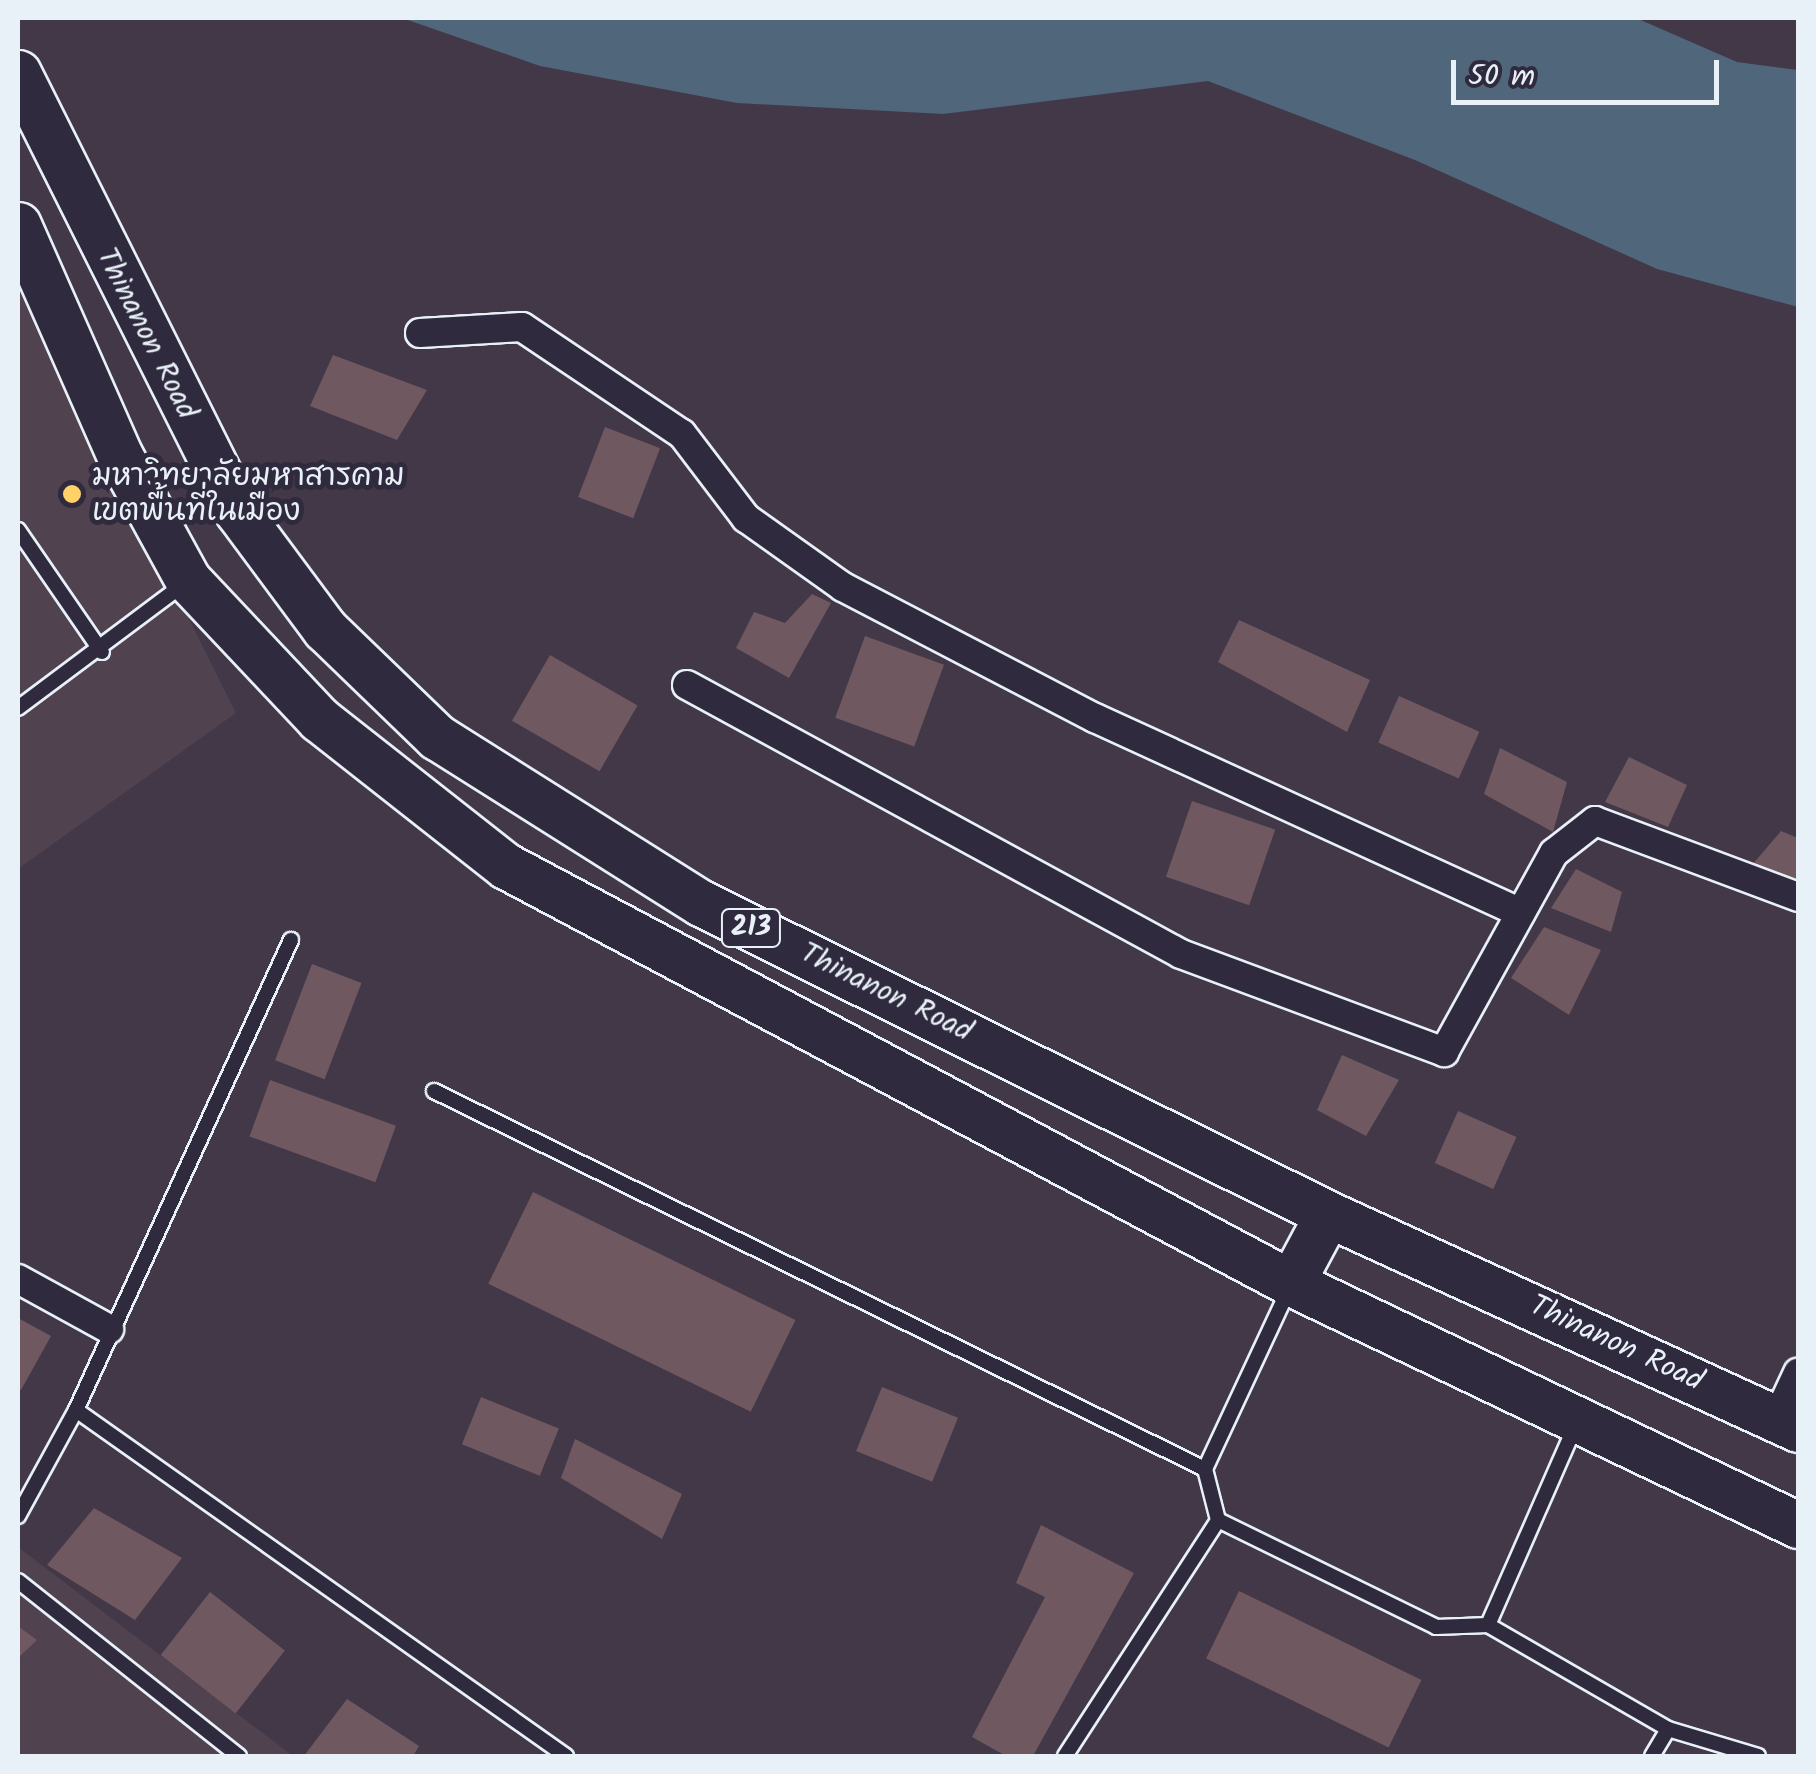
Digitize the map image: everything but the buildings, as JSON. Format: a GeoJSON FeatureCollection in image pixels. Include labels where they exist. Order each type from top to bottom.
{"type":"FeatureCollection","features":[{"type":"Feature","properties":{"kind":"main road","name":"Thinanon Road"},"geometry":{"type":"LineString","coordinates":[[18,73],[238,512],[325,629],[437,736],[700,903],[1328,1214],[1788,1424]]}},
{"type":"Feature","properties":{"kind":"main road","name":"213"},"geometry":{"type":"LineString","coordinates":[[18,225],[120,456],[188,580],[319,720],[506,866],[1291,1283],[1798,1525]]}},
{"type":"Feature","properties":{"kind":"main road"},"geometry":{"type":"LineString","coordinates":[[1291,1283],[1328,1214]]}},
{"type":"Feature","properties":{"kind":"street"},"geometry":{"type":"LineString","coordinates":[[420,334],[522,327],[682,434],[746,518],[843,586],[1095,718],[1520,913]]}},
{"type":"Feature","properties":{"kind":"street"},"geometry":{"type":"LineString","coordinates":[[688,685],[1181,954],[1444,1052],[1554,853],[1596,821],[1798,897]]}},
{"type":"Feature","properties":{"kind":"street"},"geometry":{"type":"LineString","coordinates":[[18,1279],[109,1329]]}},
{"type":"Feature","properties":{"kind":"street"},"geometry":{"type":"LineString","coordinates":[[1788,1424],[1798,1373]]}},
{"type":"Feature","properties":{"kind":"lane"},"geometry":{"type":"LineString","coordinates":[[18,530],[102,652]]}},
{"type":"Feature","properties":{"kind":"lane"},"geometry":{"type":"LineString","coordinates":[[18,708],[102,652],[188,580]]}},
{"type":"Feature","properties":{"kind":"lane"},"geometry":{"type":"LineString","coordinates":[[18,1516],[76,1410],[109,1329],[291,940]]}},
{"type":"Feature","properties":{"kind":"lane"},"geometry":{"type":"LineString","coordinates":[[434,1090],[1205,1470]]}},
{"type":"Feature","properties":{"kind":"lane"},"geometry":{"type":"LineString","coordinates":[[1065,1756],[1218,1520],[1205,1470],[1291,1283]]}},
{"type":"Feature","properties":{"kind":"lane"},"geometry":{"type":"LineString","coordinates":[[76,1410],[566,1756]]}},
{"type":"Feature","properties":{"kind":"lane"},"geometry":{"type":"LineString","coordinates":[[1488,1625],[1578,1420]]}},
{"type":"Feature","properties":{"kind":"lane"},"geometry":{"type":"LineString","coordinates":[[1218,1520],[1436,1626],[1488,1625],[1668,1729],[1758,1756]]}},
{"type":"Feature","properties":{"kind":"lane"},"geometry":{"type":"LineString","coordinates":[[18,1580],[240,1756]]}},
{"type":"Feature","properties":{"kind":"lane"},"geometry":{"type":"LineString","coordinates":[[1652,1756],[1668,1729]]}},
{"type":"Feature","properties":{"kind":"shaded area","name":"มหาวิทยาลัยมหาสารคาม เขตพื้นที่ในเมือง"},"geometry":{"type":"Polygon","coordinates":[[[18,275],[236,713],[18,869],[18,275]]]}},
{"type":"Feature","properties":{"kind":"shaded area"},"geometry":{"type":"Polygon","coordinates":[[[18,1547],[293,1756],[18,1756],[18,1547]]]}},
{"type":"Feature","properties":{"kind":"water"},"geometry":{"type":"Polygon","coordinates":[[[402,18],[1636,18],[1737,62],[1798,70],[1798,307],[1657,269],[1415,160],[1208,81],[943,114],[737,103],[540,66],[402,18]]]}},
{"type":"Feature","properties":{"kind":"place","name":"มหาวิทยาลัยมหาสารคาม เขตพื้นที่ในเมือง"},"geometry":{"type":"Point","coordinates":[72,494]}}]}
